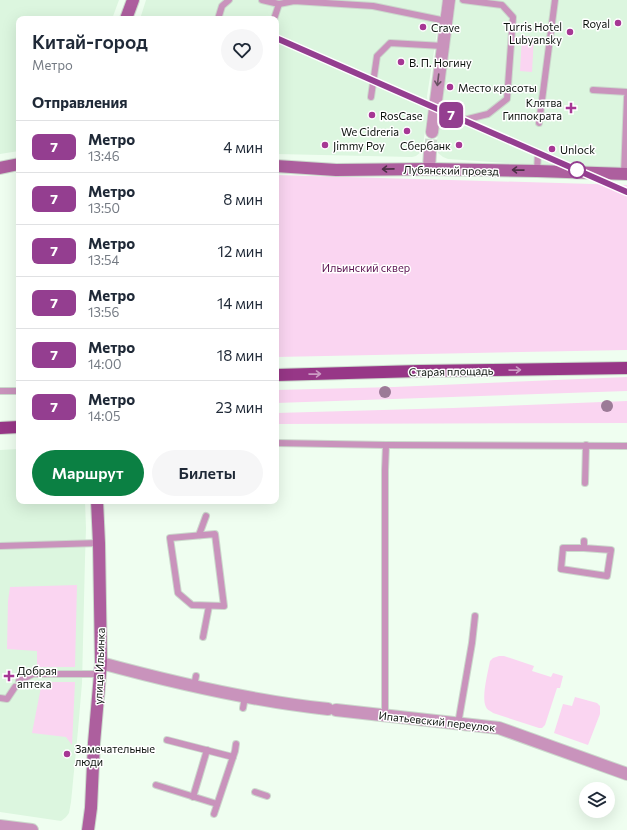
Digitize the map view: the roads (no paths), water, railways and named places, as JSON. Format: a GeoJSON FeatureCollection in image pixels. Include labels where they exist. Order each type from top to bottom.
{"type":"FeatureCollection","features":[{"type":"Feature","properties":{"kind":"main road"},"geometry":{"type":"LineString","coordinates":[[127,16],[133,0]]}},
{"type":"Feature","properties":{"kind":"main road"},"geometry":{"type":"LineString","coordinates":[[0,168],[16,165]]}},
{"type":"Feature","properties":{"kind":"main road","name":"Лубянский проезд"},"geometry":{"type":"LineString","coordinates":[[279,166],[336,170],[428,168],[625,174]]}},
{"type":"Feature","properties":{"kind":"main road"},"geometry":{"type":"LineString","coordinates":[[0,172],[16,174]]}},
{"type":"Feature","properties":{"kind":"main road","name":"Старая площадь"},"geometry":{"type":"LineString","coordinates":[[279,375],[627,368]]}},
{"type":"Feature","properties":{"kind":"main road"},"geometry":{"type":"LineString","coordinates":[[0,428],[16,427]]}},
{"type":"Feature","properties":{"kind":"main road","name":"улица Ильинка"},"geometry":{"type":"LineString","coordinates":[[88,830],[92,808],[94,743],[101,668],[97,504]]}},
{"type":"Feature","properties":{"kind":"street"},"geometry":{"type":"LineString","coordinates":[[432,132],[449,0]]}},
{"type":"Feature","properties":{"kind":"street"},"geometry":{"type":"LineString","coordinates":[[428,168],[430,151]]}},
{"type":"Feature","properties":{"kind":"street","name":"Ипатьевский переулок"},"geometry":{"type":"LineString","coordinates":[[101,668],[195,681],[244,702],[385,715],[500,728],[627,774]]}},
{"type":"Feature","properties":{"kind":"street"},"geometry":{"type":"LineString","coordinates":[[0,826],[32,830]]}},
{"type":"Feature","properties":{"kind":"lane"},"geometry":{"type":"LineString","coordinates":[[219,16],[222,6],[229,0]]}},
{"type":"Feature","properties":{"kind":"lane"},"geometry":{"type":"LineString","coordinates":[[262,0],[279,4],[294,0],[373,6],[446,21]]}},
{"type":"Feature","properties":{"kind":"lane"},"geometry":{"type":"LineString","coordinates":[[463,0],[502,5],[514,17],[508,99],[488,114],[464,120]]}},
{"type":"Feature","properties":{"kind":"lane"},"geometry":{"type":"LineString","coordinates":[[539,123],[555,0]]}},
{"type":"Feature","properties":{"kind":"lane"},"geometry":{"type":"LineString","coordinates":[[275,16],[279,4]]}},
{"type":"Feature","properties":{"kind":"lane"},"geometry":{"type":"LineString","coordinates":[[371,97],[377,56],[390,43],[443,46]]}},
{"type":"Feature","properties":{"kind":"lane"},"geometry":{"type":"LineString","coordinates":[[593,90],[627,92]]}},
{"type":"Feature","properties":{"kind":"lane"},"geometry":{"type":"LineString","coordinates":[[625,174],[627,97]]}},
{"type":"Feature","properties":{"kind":"lane"},"geometry":{"type":"LineString","coordinates":[[435,110],[443,110],[447,118]]}},
{"type":"Feature","properties":{"kind":"lane"},"geometry":{"type":"LineString","coordinates":[[537,171],[538,153]]}},
{"type":"Feature","properties":{"kind":"lane"},"geometry":{"type":"LineString","coordinates":[[0,391],[16,391]]}},
{"type":"Feature","properties":{"kind":"lane"},"geometry":{"type":"LineString","coordinates":[[279,443],[627,446]]}},
{"type":"Feature","properties":{"kind":"lane"},"geometry":{"type":"LineString","coordinates":[[385,715],[386,445]]}},
{"type":"Feature","properties":{"kind":"lane"},"geometry":{"type":"LineString","coordinates":[[585,483],[586,445]]}},
{"type":"Feature","properties":{"kind":"lane"},"geometry":{"type":"LineString","coordinates":[[199,535],[206,516]]}},
{"type":"Feature","properties":{"kind":"lane"},"geometry":{"type":"LineString","coordinates":[[215,534],[224,606],[209,606],[192,605],[178,593],[170,538],[215,534]]}},
{"type":"Feature","properties":{"kind":"lane"},"geometry":{"type":"LineString","coordinates":[[584,541],[584,548]]}},
{"type":"Feature","properties":{"kind":"lane"},"geometry":{"type":"LineString","coordinates":[[0,546],[99,544]]}},
{"type":"Feature","properties":{"kind":"lane"},"geometry":{"type":"LineString","coordinates":[[563,548],[584,548],[611,550],[607,576],[561,569],[563,548]]}},
{"type":"Feature","properties":{"kind":"lane"},"geometry":{"type":"LineString","coordinates":[[204,637],[209,606]]}},
{"type":"Feature","properties":{"kind":"lane"},"geometry":{"type":"LineString","coordinates":[[458,724],[472,643],[475,616]]}},
{"type":"Feature","properties":{"kind":"lane"},"geometry":{"type":"LineString","coordinates":[[19,681],[33,674],[101,668]]}},
{"type":"Feature","properties":{"kind":"lane"},"geometry":{"type":"LineString","coordinates":[[0,698],[7,699],[15,687]]}},
{"type":"Feature","properties":{"kind":"lane"},"geometry":{"type":"LineString","coordinates":[[167,740],[233,757]]}},
{"type":"Feature","properties":{"kind":"lane"},"geometry":{"type":"LineString","coordinates":[[214,814],[227,782],[236,744]]}},
{"type":"Feature","properties":{"kind":"lane"},"geometry":{"type":"LineString","coordinates":[[193,796],[207,750]]}},
{"type":"Feature","properties":{"kind":"lane"},"geometry":{"type":"LineString","coordinates":[[156,785],[217,804]]}},
{"type":"Feature","properties":{"kind":"lane"},"geometry":{"type":"LineString","coordinates":[[255,792],[267,796]]}},
{"type":"Feature","properties":{"kind":"tunnel"},"geometry":{"type":"LineString","coordinates":[[430,151],[432,132]]}},
{"type":"Feature","properties":{"kind":"metro line","name":"7"},"geometry":{"type":"LineString","coordinates":[[279,39],[627,192]]}},
{"type":"Feature","properties":{"kind":"place","name":"Royal"},"geometry":{"type":"Point","coordinates":[618,23]}},
{"type":"Feature","properties":{"kind":"place","name":"Crave"},"geometry":{"type":"Point","coordinates":[423,27]}},
{"type":"Feature","properties":{"kind":"place","name":"Turris Hotel Lubyansky"},"geometry":{"type":"Point","coordinates":[570,32]}},
{"type":"Feature","properties":{"kind":"place","name":"В. П. Ногину"},"geometry":{"type":"Point","coordinates":[401,62]}},
{"type":"Feature","properties":{"kind":"place","name":"Место красоты"},"geometry":{"type":"Point","coordinates":[450,87]}},
{"type":"Feature","properties":{"kind":"place","name":"Клятва Гиппократа"},"geometry":{"type":"Point","coordinates":[571,108]}},
{"type":"Feature","properties":{"kind":"place","name":"RosCase"},"geometry":{"type":"Point","coordinates":[372,115]}},
{"type":"Feature","properties":{"kind":"place","name":"We Cidreria"},"geometry":{"type":"Point","coordinates":[407,131]}},
{"type":"Feature","properties":{"kind":"place","name":"Jimmy Poy"},"geometry":{"type":"Point","coordinates":[325,145]}},
{"type":"Feature","properties":{"kind":"place","name":"Сбербанк"},"geometry":{"type":"Point","coordinates":[459,145]}},
{"type":"Feature","properties":{"kind":"place","name":"Unlock"},"geometry":{"type":"Point","coordinates":[552,149]}},
{"type":"Feature","properties":{"kind":"place","name":"Добрая аптека"},"geometry":{"type":"Point","coordinates":[9,676]}},
{"type":"Feature","properties":{"kind":"place","name":"Замечательные люди"},"geometry":{"type":"Point","coordinates":[67,754]}},
{"type":"Feature","properties":{"kind":"park label","name":"Ильинский сквер"},"geometry":{"type":"Point","coordinates":[366,267]}}]}
